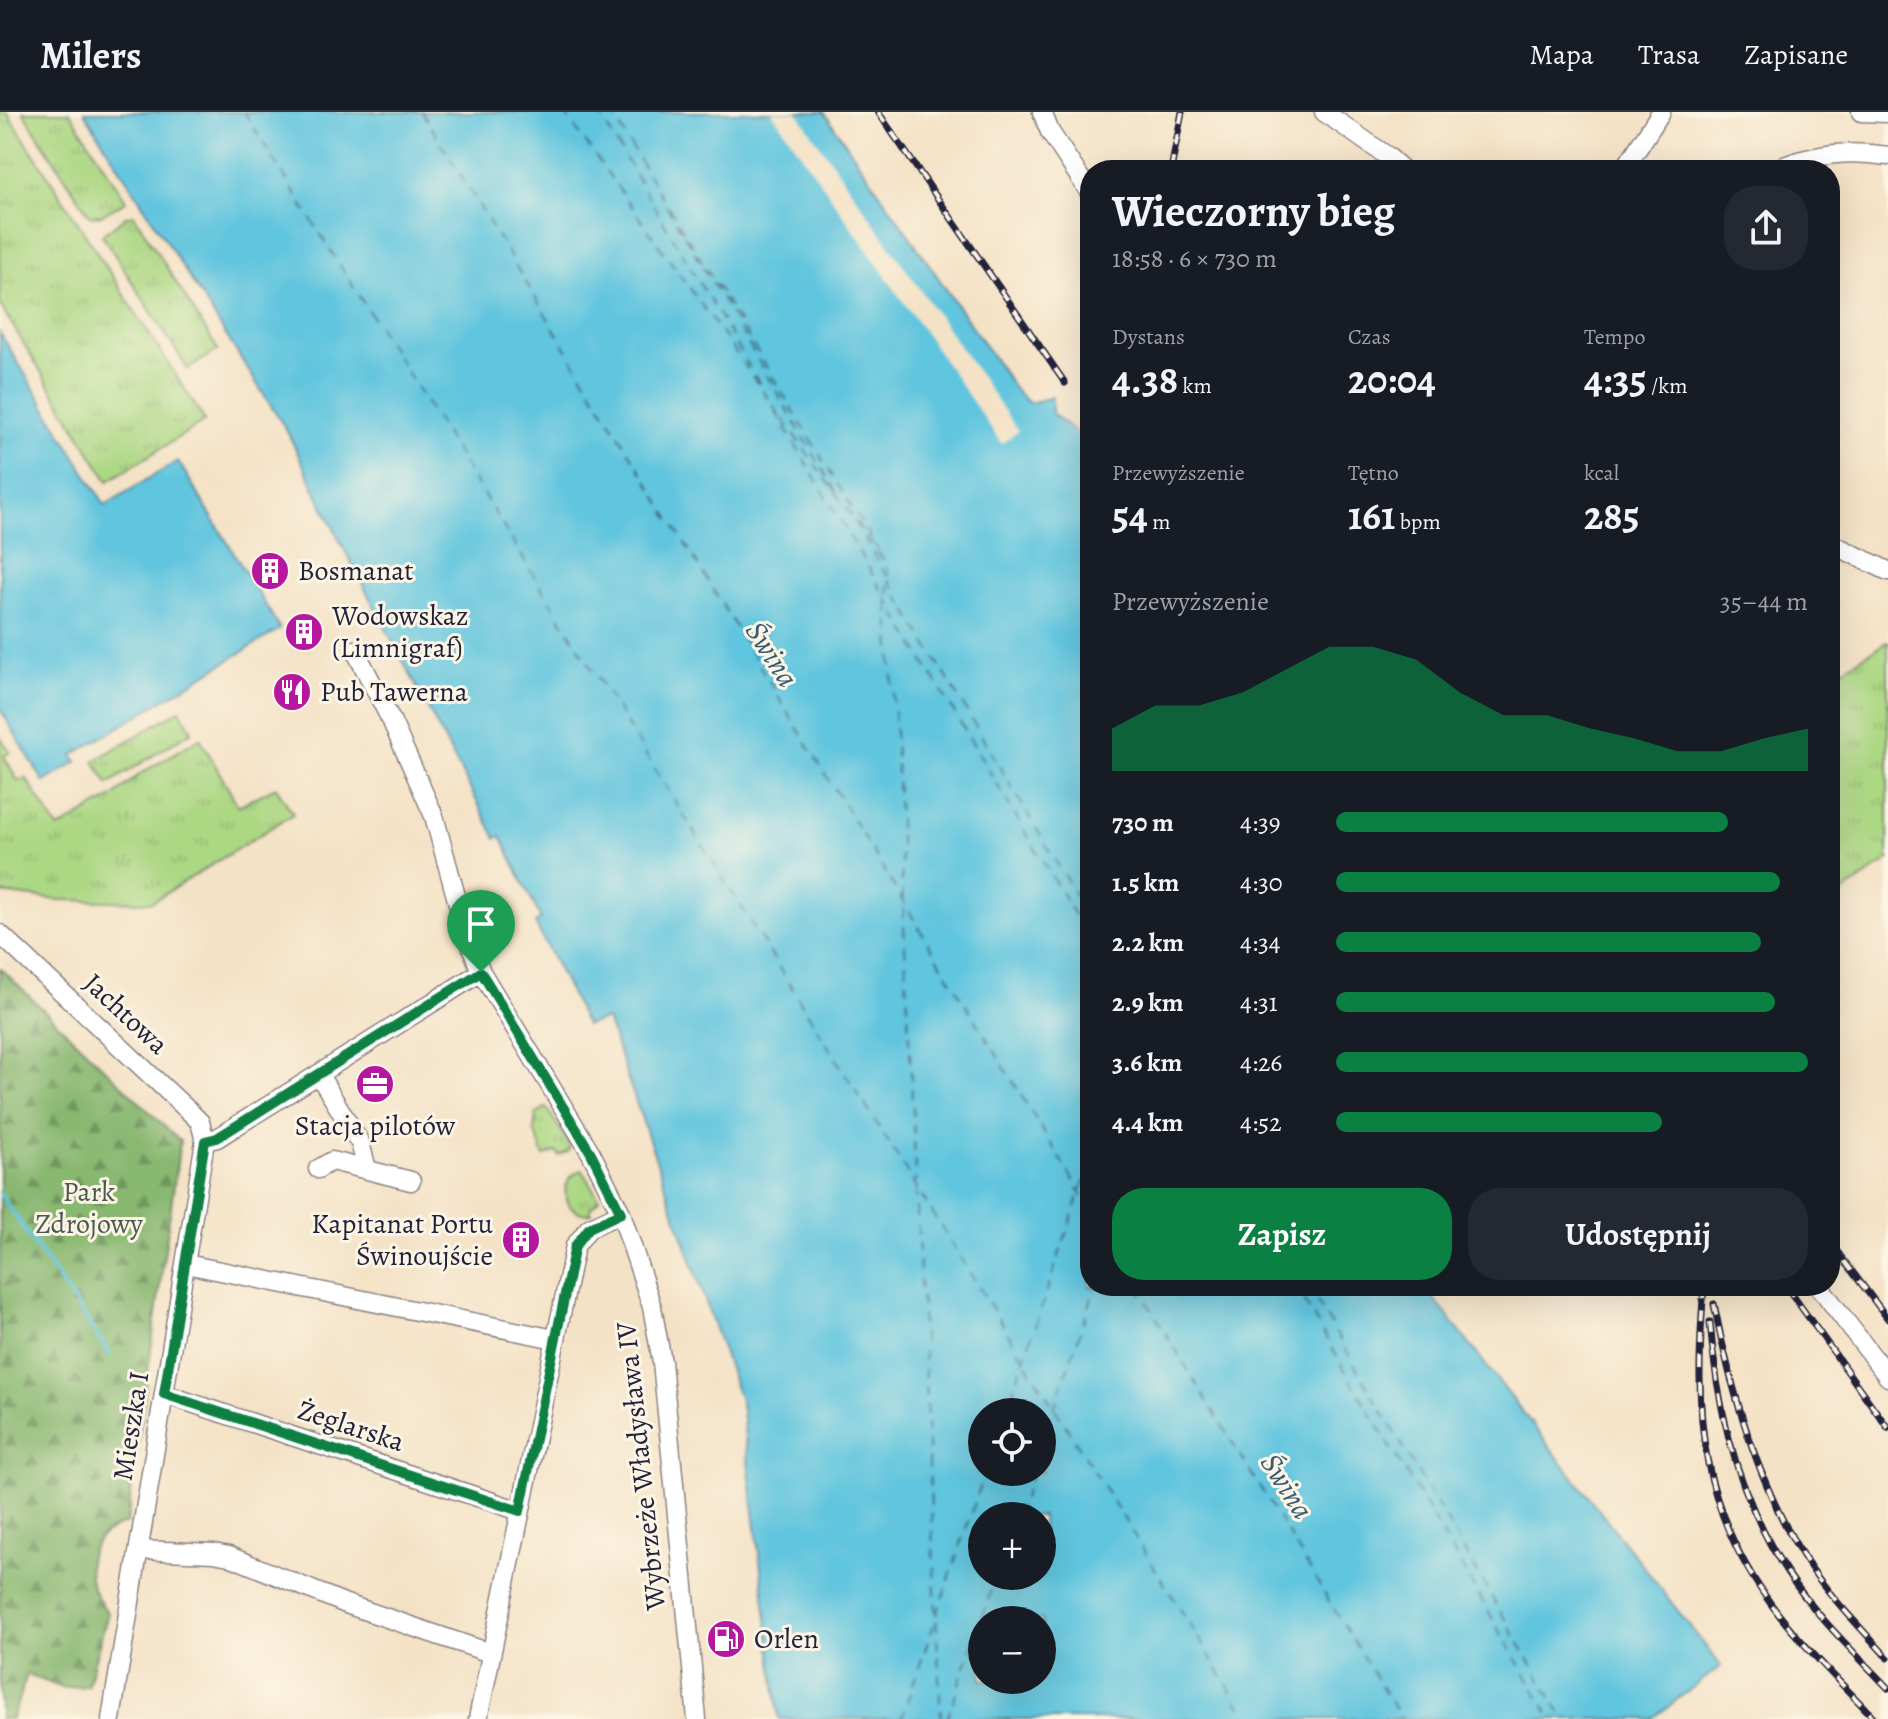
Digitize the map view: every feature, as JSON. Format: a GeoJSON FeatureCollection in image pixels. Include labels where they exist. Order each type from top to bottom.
{"type":"FeatureCollection","features":[{"type":"Feature","properties":{"kind":"street"},"geometry":{"type":"LineString","coordinates":[[1042,112],[1050,132],[1080,178]]}},
{"type":"Feature","properties":{"kind":"street"},"geometry":{"type":"LineString","coordinates":[[1324,112],[1392,160]]}},
{"type":"Feature","properties":{"kind":"street"},"geometry":{"type":"LineString","coordinates":[[1632,160],[1661,112]]}},
{"type":"Feature","properties":{"kind":"street"},"geometry":{"type":"LineString","coordinates":[[1861,112],[1888,113]]}},
{"type":"Feature","properties":{"kind":"street"},"geometry":{"type":"LineString","coordinates":[[1800,160],[1855,153],[1888,156]]}},
{"type":"Feature","properties":{"kind":"street"},"geometry":{"type":"LineString","coordinates":[[1840,548],[1888,571]]}},
{"type":"Feature","properties":{"kind":"street","name":"Wybrzeże Władysława IV"},"geometry":{"type":"LineString","coordinates":[[355,650],[399,736],[434,816],[465,929],[481,972],[591,1153],[621,1213],[652,1307],[662,1362],[697,1719]]}},
{"type":"Feature","properties":{"kind":"street","name":"Jachtowa"},"geometry":{"type":"LineString","coordinates":[[0,934],[200,1122],[205,1141]]}},
{"type":"Feature","properties":{"kind":"street"},"geometry":{"type":"LineString","coordinates":[[205,1141],[217,1138],[481,972]]}},
{"type":"Feature","properties":{"kind":"street"},"geometry":{"type":"LineString","coordinates":[[319,1075],[360,1143],[367,1169]]}},
{"type":"Feature","properties":{"kind":"street","name":"Mieszka I"},"geometry":{"type":"LineString","coordinates":[[111,1719],[205,1141]]}},
{"type":"Feature","properties":{"kind":"street"},"geometry":{"type":"LineString","coordinates":[[318,1169],[332,1161],[411,1181]]}},
{"type":"Feature","properties":{"kind":"street"},"geometry":{"type":"LineString","coordinates":[[478,1719],[578,1240],[589,1228],[621,1213]]}},
{"type":"Feature","properties":{"kind":"street"},"geometry":{"type":"LineString","coordinates":[[186,1264],[555,1339]]}},
{"type":"Feature","properties":{"kind":"street"},"geometry":{"type":"LineString","coordinates":[[1827,1296],[1888,1377]]}},
{"type":"Feature","properties":{"kind":"street","name":"Żeglarska"},"geometry":{"type":"LineString","coordinates":[[164,1394],[520,1511]]}},
{"type":"Feature","properties":{"kind":"street"},"geometry":{"type":"LineString","coordinates":[[139,1550],[229,1556],[346,1604],[490,1653]]}},
{"type":"Feature","properties":{"kind":"green space"},"geometry":{"type":"Polygon","coordinates":[[[0,112],[7,112],[205,421],[108,481],[0,305],[0,112]]]}},
{"type":"Feature","properties":{"kind":"green space"},"geometry":{"type":"Polygon","coordinates":[[[23,112],[70,112],[126,201],[102,215],[90,216],[23,112]]]}},
{"type":"Feature","properties":{"kind":"green space"},"geometry":{"type":"Polygon","coordinates":[[[134,215],[218,350],[188,369],[102,235],[127,216],[134,215]]]}},
{"type":"Feature","properties":{"kind":"green space"},"geometry":{"type":"Polygon","coordinates":[[[1888,641],[1888,860],[1840,895],[1840,671],[1888,641]]]}},
{"type":"Feature","properties":{"kind":"green space"},"geometry":{"type":"Polygon","coordinates":[[[180,710],[192,731],[108,784],[94,761],[180,710]]]}},
{"type":"Feature","properties":{"kind":"green space"},"geometry":{"type":"Polygon","coordinates":[[[0,737],[10,752],[4,756],[18,781],[26,778],[58,829],[114,796],[140,774],[200,738],[238,806],[276,787],[293,814],[152,902],[59,900],[0,893],[0,737]]]}},
{"type":"Feature","properties":{"kind":"green space","name":"Park Zdrojowy"},"geometry":{"type":"Polygon","coordinates":[[[0,968],[180,1141],[127,1523],[100,1539],[92,1549],[89,1561],[93,1587],[108,1613],[87,1686],[62,1688],[27,1674],[12,1719],[0,1719],[0,968]]]}},
{"type":"Feature","properties":{"kind":"green space"},"geometry":{"type":"Polygon","coordinates":[[[546,1107],[570,1145],[569,1151],[559,1156],[556,1152],[544,1156],[534,1130],[536,1115],[546,1107]]]}},
{"type":"Feature","properties":{"kind":"green space"},"geometry":{"type":"Polygon","coordinates":[[[582,1170],[599,1199],[590,1209],[592,1213],[574,1210],[566,1197],[568,1181],[582,1170]]]}},
{"type":"Feature","properties":{"kind":"water","name":"Świna"},"geometry":{"type":"Polygon","coordinates":[[[84,112],[824,112],[1017,392],[1029,403],[1052,397],[1052,413],[1080,436],[1080,1296],[1432,1296],[1721,1666],[1652,1719],[779,1719],[741,1403],[607,1019],[586,1025],[535,923],[541,919],[501,836],[496,838],[341,543],[287,431],[84,112]]]}},
{"type":"Feature","properties":{"kind":"water"},"geometry":{"type":"Polygon","coordinates":[[[0,333],[105,505],[178,461],[280,629],[73,755],[77,762],[44,782],[0,709],[0,333]]]}},
{"type":"Feature","properties":{"kind":"pier"},"geometry":{"type":"Polygon","coordinates":[[[772,112],[797,112],[1018,431],[1002,444],[772,112]]]}},
{"type":"Feature","properties":{"kind":"waterway"},"geometry":{"type":"LineString","coordinates":[[0,1194],[110,1354]]}},
{"type":"Feature","properties":{"kind":"ferry route"},"geometry":{"type":"LineString","coordinates":[[244,112],[1249,1719]]}},
{"type":"Feature","properties":{"kind":"ferry route"},"geometry":{"type":"LineString","coordinates":[[422,112],[1080,1192]]}},
{"type":"Feature","properties":{"kind":"ferry route"},"geometry":{"type":"LineString","coordinates":[[564,112],[887,565],[916,1182]]}},
{"type":"Feature","properties":{"kind":"ferry route"},"geometry":{"type":"LineString","coordinates":[[598,112],[761,386]]}},
{"type":"Feature","properties":{"kind":"ferry route"},"geometry":{"type":"LineString","coordinates":[[611,112],[838,495]]}},
{"type":"Feature","properties":{"kind":"ferry route"},"geometry":{"type":"LineString","coordinates":[[669,207],[878,550]]}},
{"type":"Feature","properties":{"kind":"ferry route"},"geometry":{"type":"LineString","coordinates":[[776,412],[1080,924]]}},
{"type":"Feature","properties":{"kind":"ferry route"},"geometry":{"type":"LineString","coordinates":[[854,521],[885,574]]}},
{"type":"Feature","properties":{"kind":"ferry route"},"geometry":{"type":"LineString","coordinates":[[889,580],[1080,902]]}},
{"type":"Feature","properties":{"kind":"ferry route"},"geometry":{"type":"LineString","coordinates":[[916,1189],[941,1719]]}},
{"type":"Feature","properties":{"kind":"ferry route"},"geometry":{"type":"LineString","coordinates":[[1011,1398],[1080,1194]]}},
{"type":"Feature","properties":{"kind":"ferry route"},"geometry":{"type":"LineString","coordinates":[[1056,1402],[1093,1296]]}},
{"type":"Feature","properties":{"kind":"ferry route"},"geometry":{"type":"LineString","coordinates":[[1143,1296],[1401,1719]]}},
{"type":"Feature","properties":{"kind":"ferry route"},"geometry":{"type":"LineString","coordinates":[[1301,1296],[1552,1719]]}},
{"type":"Feature","properties":{"kind":"ferry route"},"geometry":{"type":"LineString","coordinates":[[1314,1296],[1564,1719]]}},
{"type":"Feature","properties":{"kind":"ferry route"},"geometry":{"type":"LineString","coordinates":[[937,1615],[980,1486]]}},
{"type":"Feature","properties":{"kind":"ferry route"},"geometry":{"type":"LineString","coordinates":[[1022,1502],[1027,1486]]}},
{"type":"Feature","properties":{"kind":"ferry route"},"geometry":{"type":"LineString","coordinates":[[947,1719],[991,1590]]}},
{"type":"Feature","properties":{"kind":"ferry route"},"geometry":{"type":"LineString","coordinates":[[901,1719],[935,1621]]}},
{"type":"Feature","properties":{"kind":"railway"},"geometry":{"type":"LineString","coordinates":[[878,112],[1065,383]]}},
{"type":"Feature","properties":{"kind":"railway"},"geometry":{"type":"LineString","coordinates":[[1173,160],[1182,112]]}},
{"type":"Feature","properties":{"kind":"railway"},"geometry":{"type":"LineString","coordinates":[[1840,1255],[1888,1319]]}},
{"type":"Feature","properties":{"kind":"railway"},"geometry":{"type":"LineString","coordinates":[[1703,1296],[1700,1377],[1702,1419],[1707,1459],[1717,1499],[1732,1538],[1752,1577],[1780,1616],[1875,1719]]}},
{"type":"Feature","properties":{"kind":"railway"},"geometry":{"type":"LineString","coordinates":[[1793,1296],[1888,1428]]}},
{"type":"Feature","properties":{"kind":"railway"},"geometry":{"type":"LineString","coordinates":[[1714,1304],[1728,1369],[1748,1436],[1774,1501],[1814,1572],[1888,1658]]}},
{"type":"Feature","properties":{"kind":"railway"},"geometry":{"type":"LineString","coordinates":[[1710,1322],[1725,1420],[1755,1514],[1798,1588],[1888,1688]]}},
{"type":"Feature","properties":{"kind":"place","name":"Bosmanat"},"geometry":{"type":"Point","coordinates":[270,571]}},
{"type":"Feature","properties":{"kind":"place","name":"Wodowskaz (Limnigraf)"},"geometry":{"type":"Point","coordinates":[304,632]}},
{"type":"Feature","properties":{"kind":"place","name":"Pub Tawerna"},"geometry":{"type":"Point","coordinates":[292,692]}},
{"type":"Feature","properties":{"kind":"place","name":"Stacja pilotów"},"geometry":{"type":"Point","coordinates":[375,1084]}},
{"type":"Feature","properties":{"kind":"place","name":"Kapitanat Portu Świnoujście"},"geometry":{"type":"Point","coordinates":[521,1240]}},
{"type":"Feature","properties":{"kind":"place","name":"Orlen"},"geometry":{"type":"Point","coordinates":[726,1639]}},
{"type":"Feature","properties":{"kind":"route"},"geometry":{"type":"LineString","coordinates":[[481,972],[591,1153],[621,1213],[589,1228],[575,1246],[520,1511],[164,1394],[205,1141],[217,1138],[481,972]]}}]}
